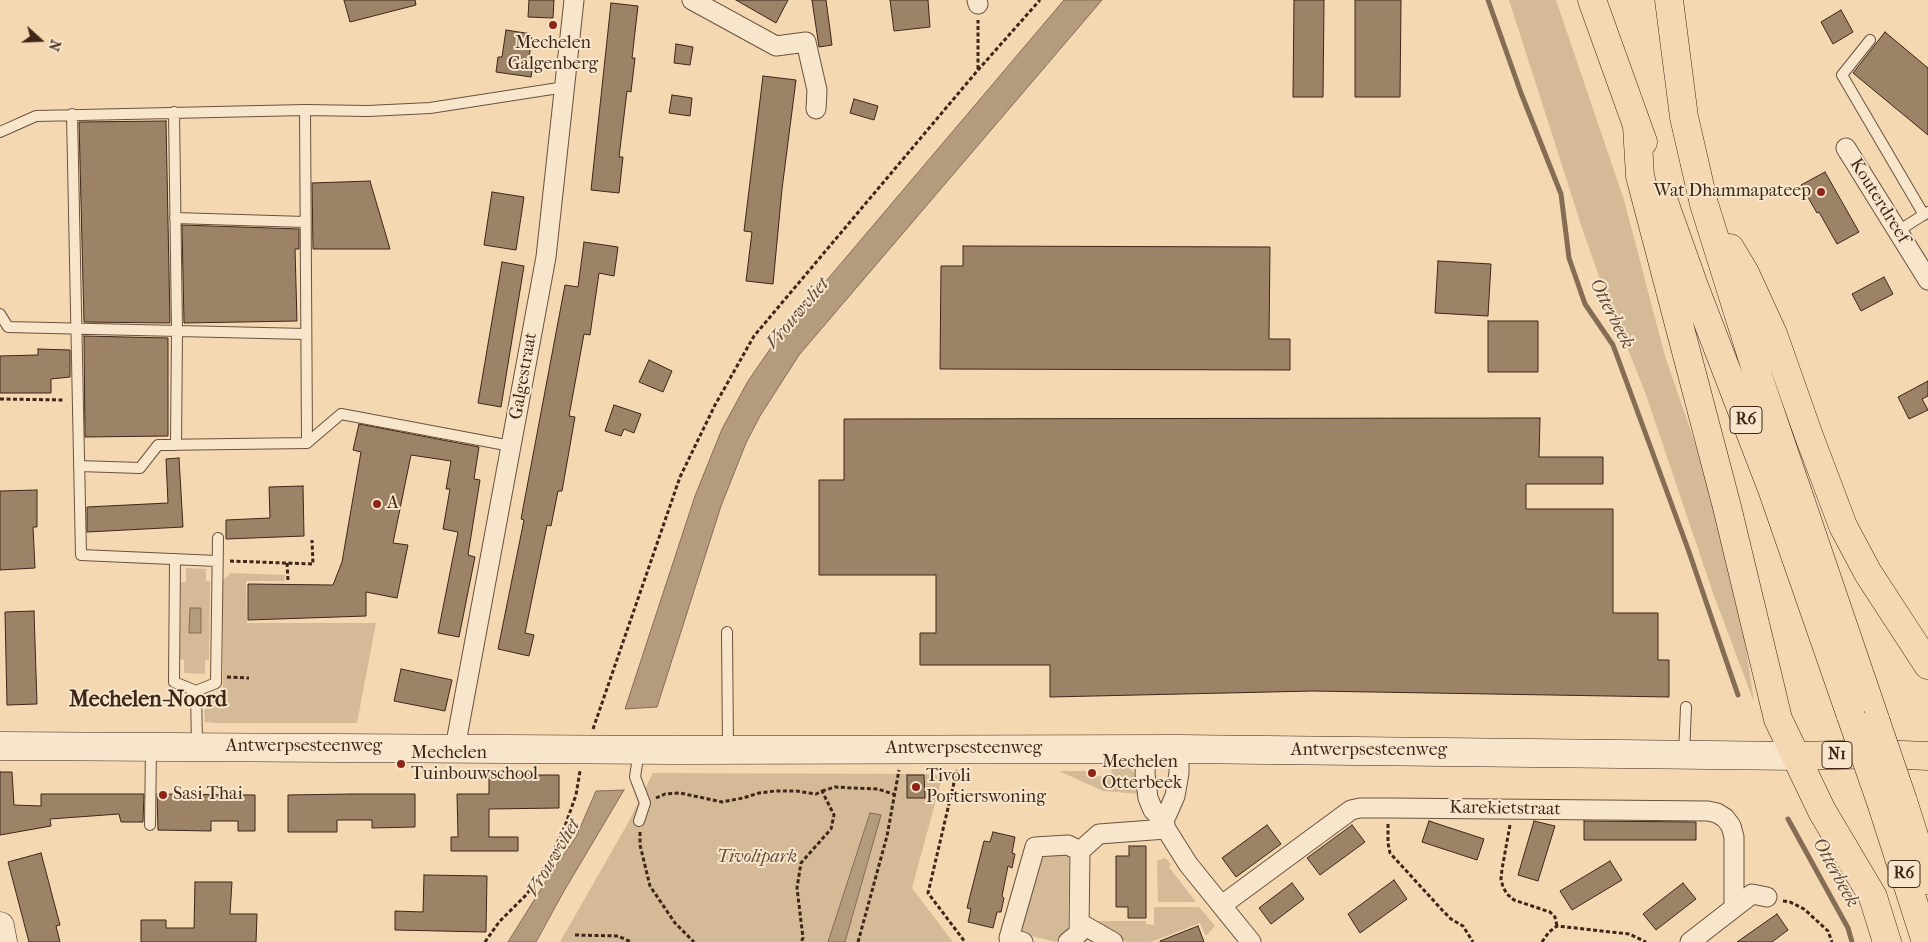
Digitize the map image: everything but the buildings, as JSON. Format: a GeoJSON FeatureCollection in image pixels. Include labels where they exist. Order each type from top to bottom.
{"type":"FeatureCollection","features":[{"type":"Feature","properties":{"kind":"main road","name":"R6"},"geometry":{"type":"LineString","coordinates":[[1592,0],[1694,286],[1772,489],[1864,719]]}},
{"type":"Feature","properties":{"kind":"main road","name":"R6"},"geometry":{"type":"LineString","coordinates":[[1669,0],[1684,117],[1704,204],[1864,719],[1893,803],[1928,880]]}},
{"type":"Feature","properties":{"kind":"main road"},"geometry":{"type":"LineString","coordinates":[[1637,126],[1640,176],[1727,506],[1778,719],[1822,811],[1872,897],[1887,942]]}},
{"type":"Feature","properties":{"kind":"main road"},"geometry":{"type":"LineString","coordinates":[[1704,204],[1745,273],[1773,334],[1843,526],[1868,573],[1928,665]]}},
{"type":"Feature","properties":{"kind":"main road","name":"Antwerpsesteenweg"},"geometry":{"type":"LineString","coordinates":[[0,746],[586,750],[1179,749],[1796,756],[1878,754],[1928,756]]}},
{"type":"Feature","properties":{"kind":"main road","name":"R6"},"geometry":{"type":"LineString","coordinates":[[1893,803],[1926,942]]}},
{"type":"Feature","properties":{"kind":"main road"},"geometry":{"type":"LineString","coordinates":[[0,926],[3,942]]}},
{"type":"Feature","properties":{"kind":"street","name":"Galgestraat"},"geometry":{"type":"LineString","coordinates":[[455,748],[546,257],[574,0]]}},
{"type":"Feature","properties":{"kind":"street"},"geometry":{"type":"LineString","coordinates":[[692,0],[776,46],[806,42],[817,90],[816,109]]}},
{"type":"Feature","properties":{"kind":"street","name":"Kouterdreef"},"geometry":{"type":"LineString","coordinates":[[1846,148],[1928,280]]}},
{"type":"Feature","properties":{"kind":"street"},"geometry":{"type":"LineString","coordinates":[[1165,825],[1175,796],[1179,773],[1179,749]]}},
{"type":"Feature","properties":{"kind":"street"},"geometry":{"type":"LineString","coordinates":[[1146,750],[1145,774],[1148,798],[1153,810],[1165,825],[1188,864],[1251,942]]}},
{"type":"Feature","properties":{"kind":"street","name":"Karekietstraat"},"geometry":{"type":"LineString","coordinates":[[1222,904],[1351,810],[1360,808],[1389,808],[1708,811],[1717,813],[1725,818],[1731,826],[1734,836],[1734,907]]}},
{"type":"Feature","properties":{"kind":"street"},"geometry":{"type":"LineString","coordinates":[[1068,942],[1079,933],[1080,851],[1099,834],[1165,825]]}},
{"type":"Feature","properties":{"kind":"street"},"geometry":{"type":"LineString","coordinates":[[1023,942],[1009,938],[1035,847],[1068,845],[1080,851]]}},
{"type":"Feature","properties":{"kind":"street"},"geometry":{"type":"LineString","coordinates":[[1690,942],[1752,894],[1767,897]]}},
{"type":"Feature","properties":{"kind":"street"},"geometry":{"type":"LineString","coordinates":[[1080,923],[1113,942]]}},
{"type":"Feature","properties":{"kind":"lane"},"geometry":{"type":"LineString","coordinates":[[1870,40],[1842,75],[1926,213],[1898,231]]}},
{"type":"Feature","properties":{"kind":"lane"},"geometry":{"type":"LineString","coordinates":[[0,132],[36,116],[305,110],[368,111],[430,108],[565,87]]}},
{"type":"Feature","properties":{"kind":"lane"},"geometry":{"type":"LineString","coordinates":[[305,110],[307,443]]}},
{"type":"Feature","properties":{"kind":"lane"},"geometry":{"type":"LineString","coordinates":[[174,112],[177,331],[176,444]]}},
{"type":"Feature","properties":{"kind":"lane"},"geometry":{"type":"LineString","coordinates":[[72,114],[81,555],[217,561]]}},
{"type":"Feature","properties":{"kind":"lane"},"geometry":{"type":"LineString","coordinates":[[175,218],[305,222]]}},
{"type":"Feature","properties":{"kind":"lane"},"geometry":{"type":"LineString","coordinates":[[0,314],[8,327],[306,334]]}},
{"type":"Feature","properties":{"kind":"lane"},"geometry":{"type":"LineString","coordinates":[[79,466],[140,468],[158,445],[307,443],[341,414],[511,446]]}},
{"type":"Feature","properties":{"kind":"lane"},"geometry":{"type":"LineString","coordinates":[[175,559],[174,682],[196,691],[216,682],[218,538]]}},
{"type":"Feature","properties":{"kind":"lane"},"geometry":{"type":"LineString","coordinates":[[727,632],[728,750]]}},
{"type":"Feature","properties":{"kind":"lane"},"geometry":{"type":"LineString","coordinates":[[196,691],[197,747]]}},
{"type":"Feature","properties":{"kind":"lane"},"geometry":{"type":"LineString","coordinates":[[1684,754],[1686,707]]}},
{"type":"Feature","properties":{"kind":"lane"},"geometry":{"type":"LineString","coordinates":[[150,825],[151,747]]}},
{"type":"Feature","properties":{"kind":"lane"},"geometry":{"type":"LineString","coordinates":[[639,749],[635,777],[645,803],[639,821]]}},
{"type":"Feature","properties":{"kind":"path"},"geometry":{"type":"LineString","coordinates":[[486,942],[499,922],[527,894],[550,860],[565,826],[576,795],[586,750],[680,477],[715,405],[749,344],[978,70],[1040,0]]}},
{"type":"Feature","properties":{"kind":"path"},"geometry":{"type":"LineString","coordinates":[[978,2],[978,70]]}},
{"type":"Feature","properties":{"kind":"path"},"geometry":{"type":"LineString","coordinates":[[0,399],[78,400]]}},
{"type":"Feature","properties":{"kind":"path"},"geometry":{"type":"LineString","coordinates":[[217,561],[313,564],[312,540]]}},
{"type":"Feature","properties":{"kind":"path"},"geometry":{"type":"LineString","coordinates":[[287,563],[288,581]]}},
{"type":"Feature","properties":{"kind":"path"},"geometry":{"type":"LineString","coordinates":[[216,677],[249,678]]}},
{"type":"Feature","properties":{"kind":"path"},"geometry":{"type":"LineString","coordinates":[[858,942],[887,836],[903,749]]}},
{"type":"Feature","properties":{"kind":"path"},"geometry":{"type":"LineString","coordinates":[[962,750],[928,893],[965,942]]}},
{"type":"Feature","properties":{"kind":"path"},"geometry":{"type":"LineString","coordinates":[[645,803],[665,794],[680,793],[722,802],[767,792],[796,791],[816,794],[835,787],[878,789],[896,795]]}},
{"type":"Feature","properties":{"kind":"path"},"geometry":{"type":"LineString","coordinates":[[801,942],[803,938],[797,888],[801,863],[831,829],[834,815],[822,791]]}},
{"type":"Feature","properties":{"kind":"path"},"geometry":{"type":"LineString","coordinates":[[1389,808],[1388,842],[1390,853],[1451,919],[1463,926],[1473,942]]}},
{"type":"Feature","properties":{"kind":"path"},"geometry":{"type":"LineString","coordinates":[[1511,809],[1511,820],[1502,869],[1501,879],[1503,887],[1514,900],[1550,912],[1555,917],[1557,926]]}},
{"type":"Feature","properties":{"kind":"path"},"geometry":{"type":"LineString","coordinates":[[639,821],[640,844],[650,886],[675,923],[694,942]]}},
{"type":"Feature","properties":{"kind":"path"},"geometry":{"type":"LineString","coordinates":[[1767,897],[1777,901],[1790,902],[1804,908],[1828,932],[1832,942]]}},
{"type":"Feature","properties":{"kind":"path"},"geometry":{"type":"LineString","coordinates":[[1542,942],[1549,932],[1557,926],[1629,934],[1646,942]]}},
{"type":"Feature","properties":{"kind":"path"},"geometry":{"type":"LineString","coordinates":[[575,935],[618,936],[631,942]]}},
{"type":"Feature","properties":{"kind":"green space"},"geometry":{"type":"Polygon","coordinates":[[[1509,0],[1556,0],[1624,200],[1665,356],[1715,501],[1743,629],[1754,702],[1713,593],[1645,392],[1604,290],[1584,234],[1509,0]]]}},
{"type":"Feature","properties":{"kind":"green space"},"geometry":{"type":"Polygon","coordinates":[[[186,568],[206,569],[206,581],[210,581],[209,660],[205,660],[205,674],[184,673],[184,660],[180,659],[181,582],[186,582],[186,568]]]}},
{"type":"Feature","properties":{"kind":"green space"},"geometry":{"type":"Polygon","coordinates":[[[231,573],[285,575],[284,581],[246,581],[247,623],[376,623],[357,723],[205,722],[204,711],[223,687],[223,580],[231,573]]]}},
{"type":"Feature","properties":{"kind":"green space"},"geometry":{"type":"Polygon","coordinates":[[[1112,764],[1125,765],[1133,771],[1138,781],[1140,794],[1103,791],[1059,771],[1090,771],[1091,776],[1111,777],[1112,764]]]}},
{"type":"Feature","properties":{"kind":"green space","name":"Tivolipark"},"geometry":{"type":"Polygon","coordinates":[[[653,773],[943,774],[912,888],[953,942],[560,942],[628,823],[653,773]]]}},
{"type":"Feature","properties":{"kind":"green space"},"geometry":{"type":"Polygon","coordinates":[[[1066,854],[1069,858],[1068,932],[1055,942],[1020,933],[1040,857],[1042,855],[1066,854]]]}},
{"type":"Feature","properties":{"kind":"green space"},"geometry":{"type":"Polygon","coordinates":[[[1165,858],[1171,864],[1169,867],[1196,902],[1158,902],[1157,861],[1165,858]]]}},
{"type":"Feature","properties":{"kind":"green space"},"geometry":{"type":"Polygon","coordinates":[[[1154,907],[1199,907],[1215,926],[1206,936],[1200,923],[1151,942],[1127,942],[1091,921],[1146,921],[1146,924],[1154,925],[1154,907]]]}},
{"type":"Feature","properties":{"kind":"shaded area"},"geometry":{"type":"Polygon","coordinates":[[[1064,0],[1102,0],[799,355],[760,416],[746,443],[721,506],[657,707],[625,709],[695,496],[722,429],[748,381],[777,339],[1064,0]]]}},
{"type":"Feature","properties":{"kind":"shaded area"},"geometry":{"type":"Polygon","coordinates":[[[190,608],[201,608],[201,633],[189,633],[190,608]]]}},
{"type":"Feature","properties":{"kind":"shaded area"},"geometry":{"type":"Polygon","coordinates":[[[624,790],[536,942],[508,942],[576,837],[596,791],[624,790]]]}},
{"type":"Feature","properties":{"kind":"shaded area"},"geometry":{"type":"Polygon","coordinates":[[[870,813],[881,815],[845,942],[828,942],[870,813]]]}},
{"type":"Feature","properties":{"kind":"waterway","name":"Otterbeek"},"geometry":{"type":"LineString","coordinates":[[1488,0],[1521,93],[1561,194],[1569,258],[1585,304],[1613,345],[1688,549],[1738,695]]}},
{"type":"Feature","properties":{"kind":"waterway","name":"Otterbeek"},"geometry":{"type":"LineString","coordinates":[[1788,819],[1848,928],[1852,942]]}},
{"type":"Feature","properties":{"kind":"place","name":"Mechelen Galgenberg"},"geometry":{"type":"Point","coordinates":[553,25]}},
{"type":"Feature","properties":{"kind":"place","name":"Wat Dhammapateep"},"geometry":{"type":"Point","coordinates":[1821,192]}},
{"type":"Feature","properties":{"kind":"place","name":"A"},"geometry":{"type":"Point","coordinates":[377,504]}},
{"type":"Feature","properties":{"kind":"place","name":"Mechelen Tuinbouwschool"},"geometry":{"type":"Point","coordinates":[401,764]}},
{"type":"Feature","properties":{"kind":"place","name":"Mechelen Otterbeek"},"geometry":{"type":"Point","coordinates":[1092,773]}},
{"type":"Feature","properties":{"kind":"place","name":"Tivoli Portierswoning"},"geometry":{"type":"Point","coordinates":[916,787]}},
{"type":"Feature","properties":{"kind":"place","name":"Sasi Thai"},"geometry":{"type":"Point","coordinates":[163,795]}},
{"type":"Feature","properties":{"kind":"district","name":"Mechelen-Noord"},"geometry":{"type":"Point","coordinates":[148,701]}},
{"type":"Feature","properties":{"kind":"water label","name":"Vrouwvliet"},"geometry":{"type":"Point","coordinates":[798,314]}},
{"type":"Feature","properties":{"kind":"water label","name":"Vrouwvliet"},"geometry":{"type":"Point","coordinates":[554,858]}}]}
